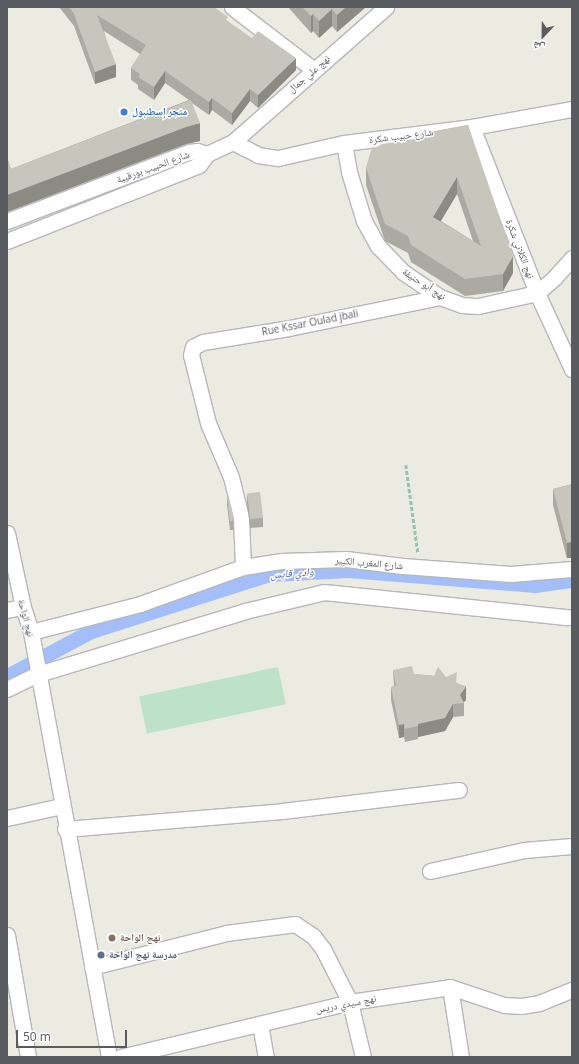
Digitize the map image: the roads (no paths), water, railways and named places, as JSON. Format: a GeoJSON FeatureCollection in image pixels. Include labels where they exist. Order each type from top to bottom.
{"type":"FeatureCollection","features":[{"type":"Feature","properties":{"kind":"street"},"geometry":{"type":"LineString","coordinates":[[232,7],[314,70]]}},
{"type":"Feature","properties":{"kind":"street","name":"نهج علي جمال"},"geometry":{"type":"LineString","coordinates":[[207,154],[232,142],[386,7]]}},
{"type":"Feature","properties":{"kind":"street","name":"شارع حبيب شكرة"},"geometry":{"type":"LineString","coordinates":[[232,142],[258,155],[278,158],[344,143],[472,127],[572,109]]}},
{"type":"Feature","properties":{"kind":"street","name":"نهج الكلاني شكرة"},"geometry":{"type":"LineString","coordinates":[[472,127],[536,293],[572,369]]}},
{"type":"Feature","properties":{"kind":"street","name":"نهج أبو حنيفة"},"geometry":{"type":"LineString","coordinates":[[344,143],[348,172],[364,221],[378,246],[403,272],[440,297],[462,305],[478,306],[536,293],[554,278],[572,258]]}},
{"type":"Feature","properties":{"kind":"street","name":"شارع الحبيب بورقيبة"},"geometry":{"type":"LineString","coordinates":[[7,221],[189,152],[198,151],[207,154],[199,164],[188,171],[7,241]]}},
{"type":"Feature","properties":{"kind":"street","name":"Rue Kssar Oulad jbali"},"geometry":{"type":"LineString","coordinates":[[243,568],[241,517],[238,502],[228,469],[208,423],[193,360],[194,347],[203,342],[289,328],[440,297]]}},
{"type":"Feature","properties":{"kind":"street","name":"نهج الواحة"},"geometry":{"type":"LineString","coordinates":[[7,533],[23,607],[31,632],[65,829],[109,1057]]}},
{"type":"Feature","properties":{"kind":"street","name":"شارع المغرب الكبير"},"geometry":{"type":"LineString","coordinates":[[31,632],[140,604],[243,568],[281,561],[346,559],[420,568],[510,574],[555,572],[572,569]]}},
{"type":"Feature","properties":{"kind":"street"},"geometry":{"type":"LineString","coordinates":[[7,689],[38,674],[245,611],[324,592],[568,617]]}},
{"type":"Feature","properties":{"kind":"street"},"geometry":{"type":"LineString","coordinates":[[7,610],[23,607]]}},
{"type":"Feature","properties":{"kind":"street"},"geometry":{"type":"LineString","coordinates":[[65,829],[282,811],[459,790]]}},
{"type":"Feature","properties":{"kind":"street"},"geometry":{"type":"LineString","coordinates":[[7,818],[61,806]]}},
{"type":"Feature","properties":{"kind":"street"},"geometry":{"type":"LineString","coordinates":[[430,871],[524,850],[572,846]]}},
{"type":"Feature","properties":{"kind":"street"},"geometry":{"type":"LineString","coordinates":[[92,967],[226,933],[286,925],[303,927],[323,949],[350,1002],[363,1057]]}},
{"type":"Feature","properties":{"kind":"street"},"geometry":{"type":"LineString","coordinates":[[7,934],[28,1057]]}},
{"type":"Feature","properties":{"kind":"street"},"geometry":{"type":"LineString","coordinates":[[450,987],[461,1057]]}},
{"type":"Feature","properties":{"kind":"street","name":"نهج سيدي دريس"},"geometry":{"type":"LineString","coordinates":[[120,1057],[350,1002],[450,987],[504,1005],[521,1006],[539,1003],[572,990]]}},
{"type":"Feature","properties":{"kind":"street"},"geometry":{"type":"LineString","coordinates":[[260,1024],[266,1057]]}},
{"type":"Feature","properties":{"kind":"waterway","name":"وادي قابس"},"geometry":{"type":"LineString","coordinates":[[7,676],[91,631],[270,574],[348,570],[535,585],[572,580]]}},
{"type":"Feature","properties":{"kind":"place","name":"متجر إسطنبول"},"geometry":{"type":"Point","coordinates":[124,112]}},
{"type":"Feature","properties":{"kind":"place","name":"نهج الواحة"},"geometry":{"type":"Point","coordinates":[112,938]}},
{"type":"Feature","properties":{"kind":"place","name":"مدرسة نهج الواحة"},"geometry":{"type":"Point","coordinates":[101,955]}}]}
